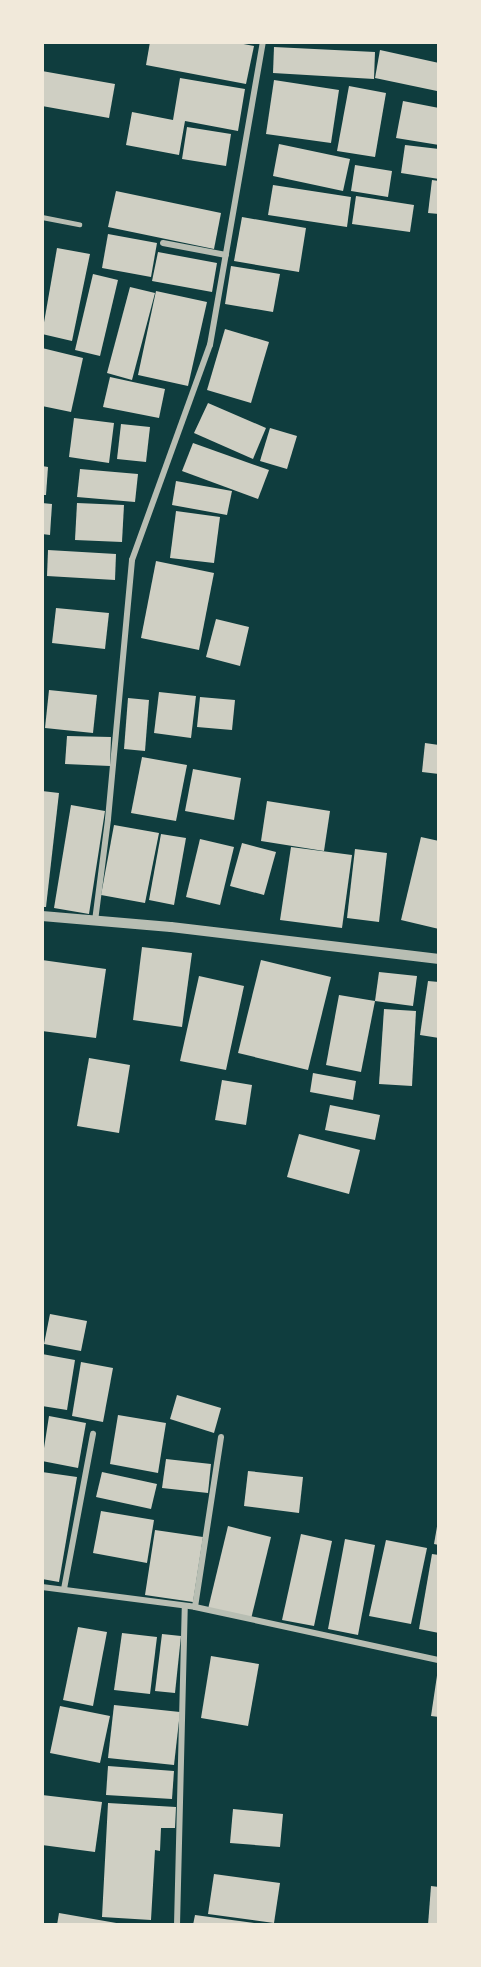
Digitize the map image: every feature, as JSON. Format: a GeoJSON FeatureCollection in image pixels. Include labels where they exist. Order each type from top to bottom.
{"type":"FeatureCollection","features":[{"type":"Feature","properties":{"kind":"street"},"geometry":{"type":"LineString","coordinates":[[95,921],[108,819],[132,560],[210,345],[262,42]]}},
{"type":"Feature","properties":{"kind":"street"},"geometry":{"type":"LineString","coordinates":[[163,243],[226,255]]}},
{"type":"Feature","properties":{"kind":"street"},"geometry":{"type":"LineString","coordinates":[[42,916],[171,927],[439,959]]}},
{"type":"Feature","properties":{"kind":"street"},"geometry":{"type":"LineString","coordinates":[[64,1589],[93,1434]]}},
{"type":"Feature","properties":{"kind":"street"},"geometry":{"type":"LineString","coordinates":[[195,1607],[221,1437]]}},
{"type":"Feature","properties":{"kind":"street"},"geometry":{"type":"LineString","coordinates":[[42,1587],[195,1607],[439,1660]]}},
{"type":"Feature","properties":{"kind":"street"},"geometry":{"type":"LineString","coordinates":[[177,1925],[185,1607]]}},
{"type":"Feature","properties":{"kind":"lane"},"geometry":{"type":"LineString","coordinates":[[42,217],[79,224]]}},
{"type":"Feature","properties":{"kind":"building"},"geometry":{"type":"Polygon","coordinates":[[[150,42],[233,42],[254,46],[246,84],[146,65],[150,42]]]}},
{"type":"Feature","properties":{"kind":"building"},"geometry":{"type":"Polygon","coordinates":[[[274,47],[375,52],[374,79],[273,73],[274,47]]]}},
{"type":"Feature","properties":{"kind":"building"},"geometry":{"type":"Polygon","coordinates":[[[380,50],[439,63],[437,91],[375,78],[380,50]]]}},
{"type":"Feature","properties":{"kind":"building"},"geometry":{"type":"Polygon","coordinates":[[[42,71],[115,84],[109,118],[42,106],[42,71]]]}},
{"type":"Feature","properties":{"kind":"building"},"geometry":{"type":"Polygon","coordinates":[[[180,78],[245,89],[238,131],[185,121],[179,155],[126,145],[132,112],[173,120],[180,78]]]}},
{"type":"Feature","properties":{"kind":"building"},"geometry":{"type":"Polygon","coordinates":[[[274,80],[339,90],[331,143],[266,134],[274,80]]]}},
{"type":"Feature","properties":{"kind":"building"},"geometry":{"type":"Polygon","coordinates":[[[349,86],[386,93],[375,157],[337,151],[349,86]]]}},
{"type":"Feature","properties":{"kind":"building"},"geometry":{"type":"Polygon","coordinates":[[[403,101],[439,108],[439,145],[396,138],[403,101]]]}},
{"type":"Feature","properties":{"kind":"building"},"geometry":{"type":"Polygon","coordinates":[[[187,127],[231,134],[226,166],[182,159],[187,127]]]}},
{"type":"Feature","properties":{"kind":"building"},"geometry":{"type":"Polygon","coordinates":[[[279,144],[350,159],[343,191],[273,176],[279,144]]]}},
{"type":"Feature","properties":{"kind":"building"},"geometry":{"type":"Polygon","coordinates":[[[405,145],[439,149],[439,179],[401,173],[405,145]]]}},
{"type":"Feature","properties":{"kind":"building"},"geometry":{"type":"Polygon","coordinates":[[[355,165],[392,171],[388,197],[351,191],[355,165]]]}},
{"type":"Feature","properties":{"kind":"building"},"geometry":{"type":"Polygon","coordinates":[[[432,180],[439,181],[439,214],[428,213],[432,180]]]}},
{"type":"Feature","properties":{"kind":"building"},"geometry":{"type":"Polygon","coordinates":[[[273,185],[351,197],[347,227],[268,215],[273,185]]]}},
{"type":"Feature","properties":{"kind":"building"},"geometry":{"type":"Polygon","coordinates":[[[116,191],[221,213],[214,249],[108,227],[116,191]]]}},
{"type":"Feature","properties":{"kind":"building"},"geometry":{"type":"Polygon","coordinates":[[[356,196],[414,205],[410,232],[352,224],[356,196]]]}},
{"type":"Feature","properties":{"kind":"building"},"geometry":{"type":"Polygon","coordinates":[[[242,217],[306,228],[299,272],[234,261],[242,217]]]}},
{"type":"Feature","properties":{"kind":"building"},"geometry":{"type":"Polygon","coordinates":[[[108,234],[157,243],[151,277],[102,268],[108,234]]]}},
{"type":"Feature","properties":{"kind":"building"},"geometry":{"type":"Polygon","coordinates":[[[57,248],[90,254],[72,341],[42,334],[57,248]]]}},
{"type":"Feature","properties":{"kind":"building"},"geometry":{"type":"Polygon","coordinates":[[[158,252],[217,263],[212,292],[152,281],[158,252]]]}},
{"type":"Feature","properties":{"kind":"building"},"geometry":{"type":"Polygon","coordinates":[[[231,266],[280,274],[273,312],[225,304],[231,266]]]}},
{"type":"Feature","properties":{"kind":"building"},"geometry":{"type":"Polygon","coordinates":[[[93,274],[118,280],[100,356],[75,350],[93,274]]]}},
{"type":"Feature","properties":{"kind":"building"},"geometry":{"type":"Polygon","coordinates":[[[130,287],[155,293],[132,380],[107,373],[130,287]]]}},
{"type":"Feature","properties":{"kind":"building"},"geometry":{"type":"Polygon","coordinates":[[[156,291],[207,302],[188,386],[138,375],[156,291]]]}},
{"type":"Feature","properties":{"kind":"building"},"geometry":{"type":"Polygon","coordinates":[[[225,329],[269,342],[251,403],[207,390],[225,329]]]}},
{"type":"Feature","properties":{"kind":"building"},"geometry":{"type":"Polygon","coordinates":[[[42,348],[83,358],[71,412],[42,406],[42,348]]]}},
{"type":"Feature","properties":{"kind":"building"},"geometry":{"type":"Polygon","coordinates":[[[110,377],[165,389],[159,418],[103,407],[110,377]]]}},
{"type":"Feature","properties":{"kind":"building"},"geometry":{"type":"Polygon","coordinates":[[[208,403],[266,428],[253,459],[194,433],[208,403]]]}},
{"type":"Feature","properties":{"kind":"building"},"geometry":{"type":"Polygon","coordinates":[[[74,418],[114,423],[109,463],[69,457],[74,418]]]}},
{"type":"Feature","properties":{"kind":"building"},"geometry":{"type":"Polygon","coordinates":[[[121,424],[150,427],[146,462],[117,459],[121,424]]]}},
{"type":"Feature","properties":{"kind":"building"},"geometry":{"type":"Polygon","coordinates":[[[270,428],[297,436],[287,469],[260,461],[270,428]]]}},
{"type":"Feature","properties":{"kind":"building"},"geometry":{"type":"Polygon","coordinates":[[[193,443],[269,470],[258,499],[182,471],[193,443]]]}},
{"type":"Feature","properties":{"kind":"building"},"geometry":{"type":"Polygon","coordinates":[[[42,466],[48,467],[46,495],[42,495],[42,466]]]}},
{"type":"Feature","properties":{"kind":"building"},"geometry":{"type":"Polygon","coordinates":[[[80,469],[138,474],[135,502],[77,497],[80,469]]]}},
{"type":"Feature","properties":{"kind":"building"},"geometry":{"type":"Polygon","coordinates":[[[176,481],[232,491],[227,515],[172,505],[176,481]]]}},
{"type":"Feature","properties":{"kind":"building"},"geometry":{"type":"Polygon","coordinates":[[[42,503],[52,504],[50,535],[42,534],[42,503]]]}},
{"type":"Feature","properties":{"kind":"building"},"geometry":{"type":"Polygon","coordinates":[[[77,503],[124,505],[122,542],[75,540],[77,503]]]}},
{"type":"Feature","properties":{"kind":"building"},"geometry":{"type":"Polygon","coordinates":[[[176,511],[220,517],[214,563],[170,558],[176,511]]]}},
{"type":"Feature","properties":{"kind":"building"},"geometry":{"type":"Polygon","coordinates":[[[48,550],[116,554],[115,580],[47,576],[48,550]]]}},
{"type":"Feature","properties":{"kind":"building"},"geometry":{"type":"Polygon","coordinates":[[[156,561],[214,573],[199,650],[141,638],[156,561]]]}},
{"type":"Feature","properties":{"kind":"building"},"geometry":{"type":"Polygon","coordinates":[[[56,608],[109,613],[105,649],[52,643],[56,608]]]}},
{"type":"Feature","properties":{"kind":"building"},"geometry":{"type":"Polygon","coordinates":[[[216,619],[249,627],[240,666],[206,657],[216,619]]]}},
{"type":"Feature","properties":{"kind":"building"},"geometry":{"type":"Polygon","coordinates":[[[49,690],[97,695],[93,733],[45,728],[49,690]]]}},
{"type":"Feature","properties":{"kind":"building"},"geometry":{"type":"Polygon","coordinates":[[[159,692],[196,696],[191,738],[154,733],[159,692]]]}},
{"type":"Feature","properties":{"kind":"building"},"geometry":{"type":"Polygon","coordinates":[[[200,697],[235,700],[232,730],[197,727],[200,697]]]}},
{"type":"Feature","properties":{"kind":"building"},"geometry":{"type":"Polygon","coordinates":[[[128,698],[149,700],[145,751],[124,749],[128,698]]]}},
{"type":"Feature","properties":{"kind":"building"},"geometry":{"type":"Polygon","coordinates":[[[67,736],[111,737],[110,766],[65,764],[67,736]]]}},
{"type":"Feature","properties":{"kind":"building"},"geometry":{"type":"Polygon","coordinates":[[[425,743],[439,745],[439,774],[422,772],[425,743]]]}},
{"type":"Feature","properties":{"kind":"building"},"geometry":{"type":"Polygon","coordinates":[[[142,757],[187,765],[176,821],[131,813],[142,757]]]}},
{"type":"Feature","properties":{"kind":"building"},"geometry":{"type":"Polygon","coordinates":[[[193,769],[241,778],[234,820],[185,811],[193,769]]]}},
{"type":"Feature","properties":{"kind":"building"},"geometry":{"type":"Polygon","coordinates":[[[42,791],[59,793],[46,907],[42,907],[42,791]]]}},
{"type":"Feature","properties":{"kind":"building"},"geometry":{"type":"Polygon","coordinates":[[[267,801],[330,811],[324,851],[261,841],[267,801]]]}},
{"type":"Feature","properties":{"kind":"building"},"geometry":{"type":"Polygon","coordinates":[[[71,805],[105,811],[89,914],[54,908],[71,805]]]}},
{"type":"Feature","properties":{"kind":"building"},"geometry":{"type":"Polygon","coordinates":[[[114,825],[159,833],[145,903],[101,895],[114,825]]]}},
{"type":"Feature","properties":{"kind":"building"},"geometry":{"type":"Polygon","coordinates":[[[161,834],[186,838],[174,905],[149,900],[161,834]]]}},
{"type":"Feature","properties":{"kind":"building"},"geometry":{"type":"Polygon","coordinates":[[[421,837],[439,841],[439,929],[401,920],[421,837]]]}},
{"type":"Feature","properties":{"kind":"building"},"geometry":{"type":"Polygon","coordinates":[[[200,839],[234,847],[220,905],[186,897],[200,839]]]}},
{"type":"Feature","properties":{"kind":"building"},"geometry":{"type":"Polygon","coordinates":[[[242,843],[276,852],[264,895],[230,886],[242,843]]]}},
{"type":"Feature","properties":{"kind":"building"},"geometry":{"type":"Polygon","coordinates":[[[291,847],[352,855],[342,928],[280,920],[291,847]]]}},
{"type":"Feature","properties":{"kind":"building"},"geometry":{"type":"Polygon","coordinates":[[[355,849],[387,853],[379,922],[347,918],[355,849]]]}},
{"type":"Feature","properties":{"kind":"building"},"geometry":{"type":"Polygon","coordinates":[[[142,947],[192,953],[182,1027],[133,1020],[142,947]]]}},
{"type":"Feature","properties":{"kind":"building"},"geometry":{"type":"Polygon","coordinates":[[[42,960],[106,969],[96,1038],[42,1031],[42,960]]]}},
{"type":"Feature","properties":{"kind":"building"},"geometry":{"type":"Polygon","coordinates":[[[261,960],[331,977],[308,1070],[238,1053],[261,960]]]}},
{"type":"Feature","properties":{"kind":"building"},"geometry":{"type":"Polygon","coordinates":[[[379,972],[417,976],[413,1006],[375,1001],[379,972]]]}},
{"type":"Feature","properties":{"kind":"building"},"geometry":{"type":"Polygon","coordinates":[[[199,976],[244,986],[226,1070],[180,1061],[199,976]]]}},
{"type":"Feature","properties":{"kind":"building"},"geometry":{"type":"Polygon","coordinates":[[[428,981],[439,982],[439,1038],[420,1035],[428,981]]]}},
{"type":"Feature","properties":{"kind":"building"},"geometry":{"type":"Polygon","coordinates":[[[339,995],[375,1001],[361,1072],[326,1065],[339,995]]]}},
{"type":"Feature","properties":{"kind":"building"},"geometry":{"type":"Polygon","coordinates":[[[384,1009],[416,1011],[412,1086],[379,1084],[384,1009]]]}},
{"type":"Feature","properties":{"kind":"building"},"geometry":{"type":"Polygon","coordinates":[[[89,1058],[130,1065],[119,1133],[77,1126],[89,1058]]]}},
{"type":"Feature","properties":{"kind":"building"},"geometry":{"type":"Polygon","coordinates":[[[313,1073],[356,1081],[353,1100],[310,1092],[313,1073]]]}},
{"type":"Feature","properties":{"kind":"building"},"geometry":{"type":"Polygon","coordinates":[[[222,1080],[252,1085],[246,1125],[215,1120],[222,1080]]]}},
{"type":"Feature","properties":{"kind":"building"},"geometry":{"type":"Polygon","coordinates":[[[330,1105],[380,1115],[375,1140],[325,1130],[330,1105]]]}},
{"type":"Feature","properties":{"kind":"building"},"geometry":{"type":"Polygon","coordinates":[[[299,1134],[360,1150],[349,1194],[287,1177],[299,1134]]]}},
{"type":"Feature","properties":{"kind":"building"},"geometry":{"type":"Polygon","coordinates":[[[50,1314],[87,1321],[81,1351],[44,1344],[50,1314]]]}},
{"type":"Feature","properties":{"kind":"building"},"geometry":{"type":"Polygon","coordinates":[[[42,1354],[75,1360],[67,1410],[42,1406],[42,1354]]]}},
{"type":"Feature","properties":{"kind":"building"},"geometry":{"type":"Polygon","coordinates":[[[81,1362],[113,1368],[103,1422],[72,1416],[81,1362]]]}},
{"type":"Feature","properties":{"kind":"building"},"geometry":{"type":"Polygon","coordinates":[[[177,1395],[221,1408],[214,1433],[170,1419],[177,1395]]]}},
{"type":"Feature","properties":{"kind":"building"},"geometry":{"type":"Polygon","coordinates":[[[118,1415],[166,1423],[158,1473],[110,1464],[118,1415]]]}},
{"type":"Feature","properties":{"kind":"building"},"geometry":{"type":"Polygon","coordinates":[[[49,1416],[86,1423],[78,1468],[42,1461],[49,1416]]]}},
{"type":"Feature","properties":{"kind":"building"},"geometry":{"type":"Polygon","coordinates":[[[166,1459],[211,1464],[208,1493],[162,1488],[166,1459]]]}},
{"type":"Feature","properties":{"kind":"building"},"geometry":{"type":"Polygon","coordinates":[[[248,1471],[303,1477],[299,1513],[244,1506],[248,1471]]]}},
{"type":"Feature","properties":{"kind":"building"},"geometry":{"type":"Polygon","coordinates":[[[42,1472],[77,1477],[59,1582],[42,1579],[42,1472]]]}},
{"type":"Feature","properties":{"kind":"building"},"geometry":{"type":"Polygon","coordinates":[[[102,1472],[157,1484],[151,1509],[96,1497],[102,1472]]]}},
{"type":"Feature","properties":{"kind":"building"},"geometry":{"type":"Polygon","coordinates":[[[101,1511],[154,1520],[147,1563],[93,1553],[101,1511]]]}},
{"type":"Feature","properties":{"kind":"building"},"geometry":{"type":"Polygon","coordinates":[[[439,1521],[439,1545],[434,1544],[439,1521]]]}},
{"type":"Feature","properties":{"kind":"building"},"geometry":{"type":"Polygon","coordinates":[[[228,1526],[271,1537],[251,1619],[208,1609],[228,1526]]]}},
{"type":"Feature","properties":{"kind":"building"},"geometry":{"type":"Polygon","coordinates":[[[155,1530],[203,1537],[193,1602],[145,1595],[155,1530]]]}},
{"type":"Feature","properties":{"kind":"building"},"geometry":{"type":"Polygon","coordinates":[[[301,1534],[332,1541],[314,1626],[282,1620],[301,1534]]]}},
{"type":"Feature","properties":{"kind":"building"},"geometry":{"type":"Polygon","coordinates":[[[345,1539],[375,1545],[358,1635],[328,1629],[345,1539]]]}},
{"type":"Feature","properties":{"kind":"building"},"geometry":{"type":"Polygon","coordinates":[[[386,1540],[427,1548],[411,1624],[369,1616],[386,1540]]]}},
{"type":"Feature","properties":{"kind":"building"},"geometry":{"type":"Polygon","coordinates":[[[432,1554],[439,1555],[439,1633],[419,1629],[432,1554]]]}},
{"type":"Feature","properties":{"kind":"building"},"geometry":{"type":"Polygon","coordinates":[[[78,1627],[107,1632],[93,1706],[63,1700],[78,1627]]]}},
{"type":"Feature","properties":{"kind":"building"},"geometry":{"type":"Polygon","coordinates":[[[122,1633],[157,1637],[150,1694],[114,1690],[122,1633]]]}},
{"type":"Feature","properties":{"kind":"building"},"geometry":{"type":"Polygon","coordinates":[[[162,1634],[181,1636],[175,1693],[155,1691],[162,1634]]]}},
{"type":"Feature","properties":{"kind":"building"},"geometry":{"type":"Polygon","coordinates":[[[211,1656],[259,1664],[248,1726],[201,1718],[211,1656]]]}},
{"type":"Feature","properties":{"kind":"building"},"geometry":{"type":"Polygon","coordinates":[[[439,1670],[439,1717],[431,1716],[439,1670]]]}},
{"type":"Feature","properties":{"kind":"building"},"geometry":{"type":"Polygon","coordinates":[[[114,1705],[180,1712],[174,1765],[108,1758],[114,1705]]]}},
{"type":"Feature","properties":{"kind":"building"},"geometry":{"type":"Polygon","coordinates":[[[60,1706],[110,1716],[100,1763],[50,1753],[60,1706]]]}},
{"type":"Feature","properties":{"kind":"building"},"geometry":{"type":"Polygon","coordinates":[[[108,1766],[174,1771],[172,1799],[106,1795],[108,1766]]]}},
{"type":"Feature","properties":{"kind":"building"},"geometry":{"type":"Polygon","coordinates":[[[42,1795],[102,1802],[95,1852],[42,1845],[42,1795]]]}},
{"type":"Feature","properties":{"kind":"building"},"geometry":{"type":"Polygon","coordinates":[[[108,1803],[176,1807],[175,1828],[161,1828],[160,1851],[155,1850],[151,1920],[102,1917],[108,1803]]]}},
{"type":"Feature","properties":{"kind":"building"},"geometry":{"type":"Polygon","coordinates":[[[233,1809],[283,1814],[280,1847],[230,1843],[233,1809]]]}},
{"type":"Feature","properties":{"kind":"building"},"geometry":{"type":"Polygon","coordinates":[[[214,1874],[280,1883],[274,1923],[208,1914],[214,1874]]]}},
{"type":"Feature","properties":{"kind":"building"},"geometry":{"type":"Polygon","coordinates":[[[431,1886],[439,1887],[439,1925],[428,1925],[431,1886]]]}},
{"type":"Feature","properties":{"kind":"building"},"geometry":{"type":"Polygon","coordinates":[[[59,1913],[122,1924],[122,1925],[57,1925],[59,1913]]]}},
{"type":"Feature","properties":{"kind":"building"},"geometry":{"type":"Polygon","coordinates":[[[195,1915],[261,1924],[261,1925],[193,1925],[195,1915]]]}}]}
